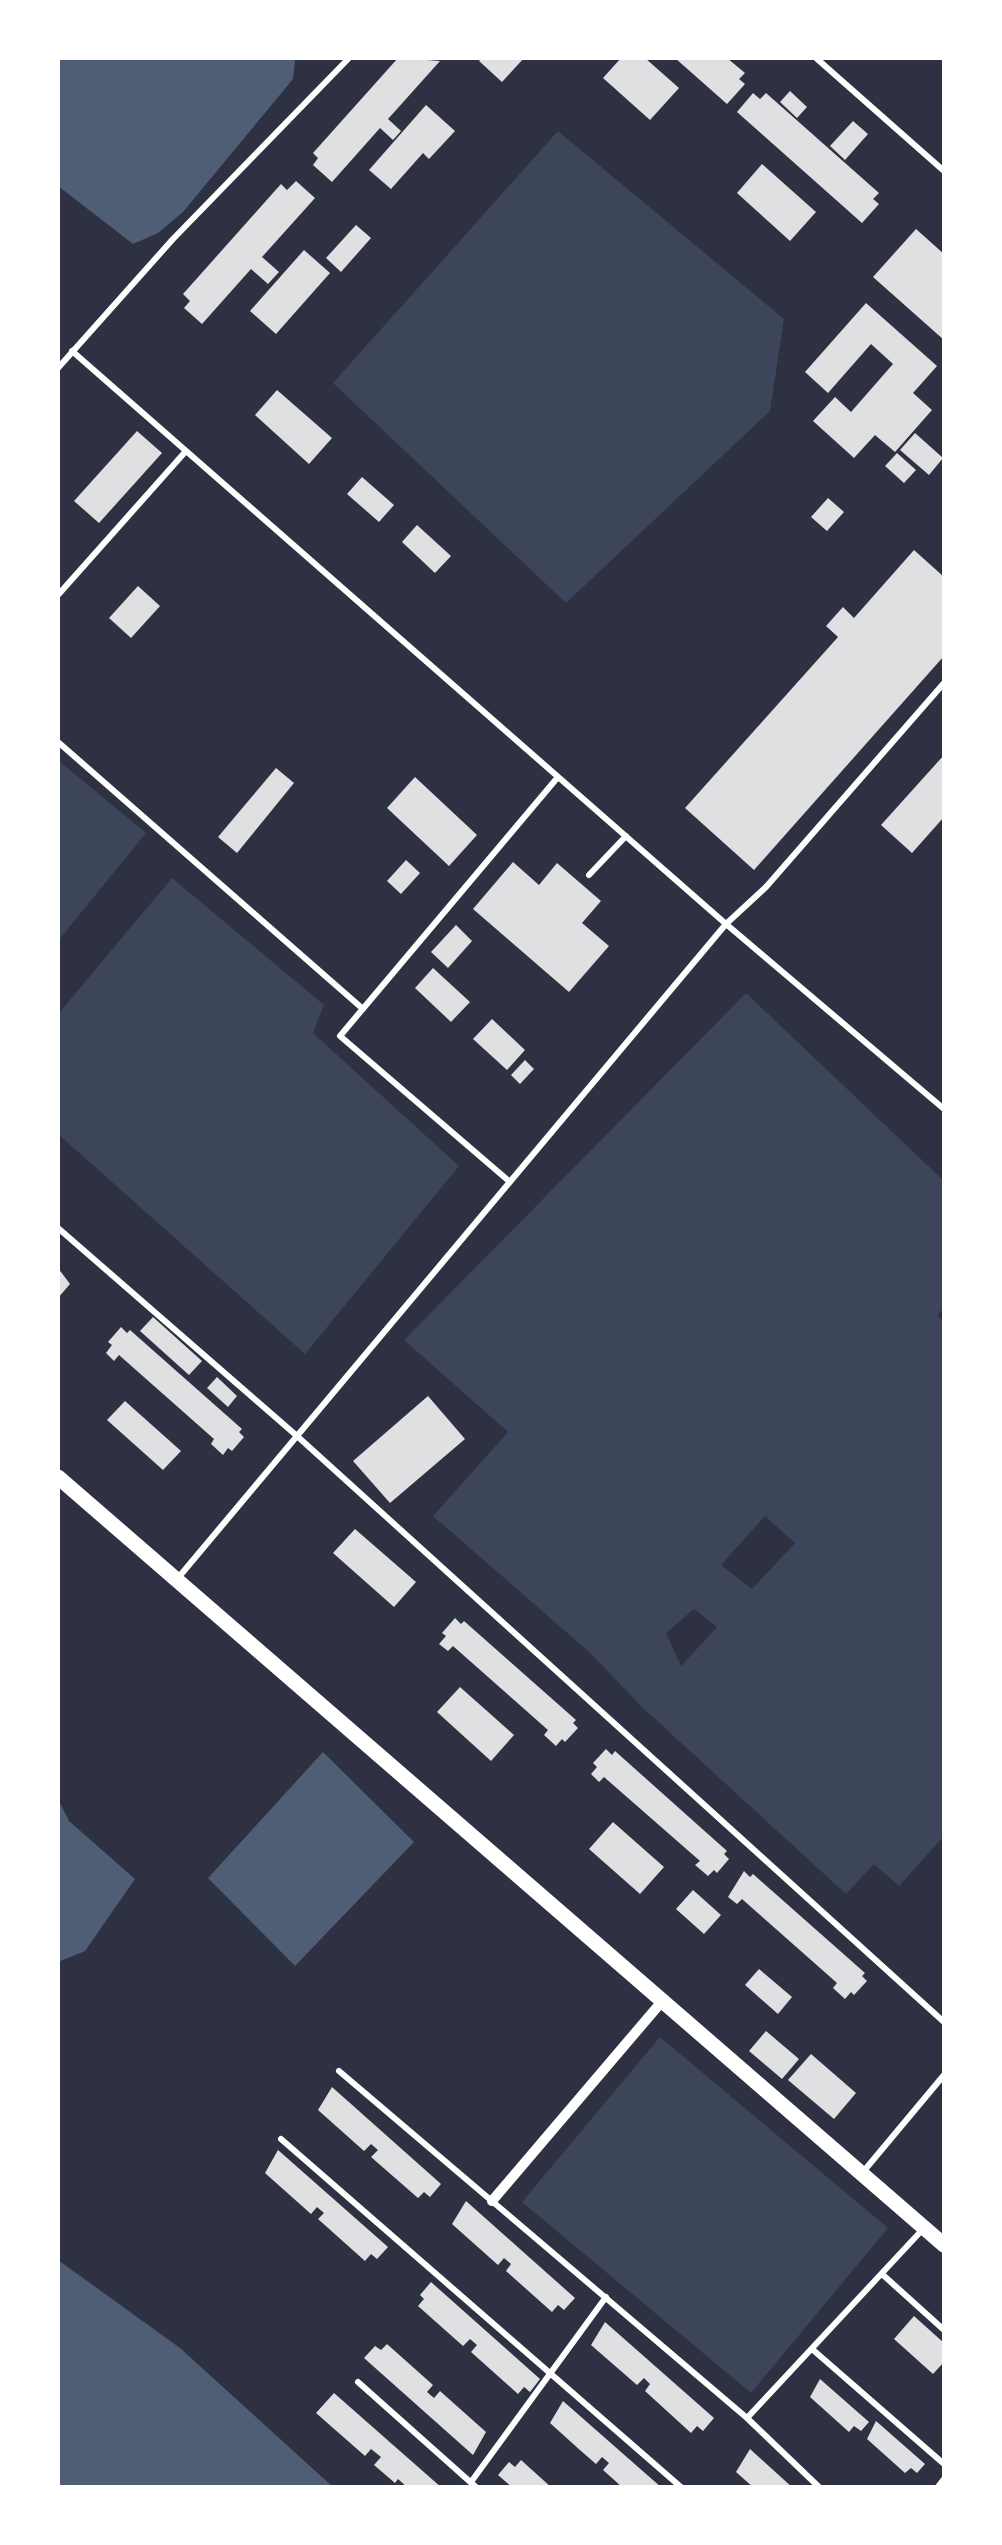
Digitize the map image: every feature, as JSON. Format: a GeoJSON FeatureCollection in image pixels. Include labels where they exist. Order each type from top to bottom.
{"type":"FeatureCollection","features":[{"type":"Feature","properties":{"kind":"street"},"geometry":{"type":"LineString","coordinates":[[58,1476],[944,2245]]}},
{"type":"Feature","properties":{"kind":"street"},"geometry":{"type":"LineString","coordinates":[[492,2201],[664,2000]]}},
{"type":"Feature","properties":{"kind":"lane"},"geometry":{"type":"LineString","coordinates":[[58,368],[349,58]]}},
{"type":"Feature","properties":{"kind":"lane"},"geometry":{"type":"LineString","coordinates":[[816,58],[944,171]]}},
{"type":"Feature","properties":{"kind":"lane"},"geometry":{"type":"LineString","coordinates":[[72,351],[726,924],[944,1109]]}},
{"type":"Feature","properties":{"kind":"lane"},"geometry":{"type":"LineString","coordinates":[[58,595],[186,451]]}},
{"type":"Feature","properties":{"kind":"lane"},"geometry":{"type":"LineString","coordinates":[[177,1580],[726,924],[766,887],[944,683]]}},
{"type":"Feature","properties":{"kind":"lane"},"geometry":{"type":"LineString","coordinates":[[58,742],[363,1009]]}},
{"type":"Feature","properties":{"kind":"lane"},"geometry":{"type":"LineString","coordinates":[[510,1182],[340,1036],[558,777]]}},
{"type":"Feature","properties":{"kind":"lane"},"geometry":{"type":"LineString","coordinates":[[590,875],[626,836]]}},
{"type":"Feature","properties":{"kind":"lane"},"geometry":{"type":"LineString","coordinates":[[58,1228],[297,1436],[944,2022]]}},
{"type":"Feature","properties":{"kind":"lane"},"geometry":{"type":"LineString","coordinates":[[339,2070],[747,2418],[820,2488]]}},
{"type":"Feature","properties":{"kind":"lane"},"geometry":{"type":"LineString","coordinates":[[863,2172],[944,2075]]}},
{"type":"Feature","properties":{"kind":"lane"},"geometry":{"type":"LineString","coordinates":[[281,2139],[682,2488]]}},
{"type":"Feature","properties":{"kind":"lane"},"geometry":{"type":"LineString","coordinates":[[747,2418],[925,2228]]}},
{"type":"Feature","properties":{"kind":"lane"},"geometry":{"type":"LineString","coordinates":[[882,2274],[944,2330]]}},
{"type":"Feature","properties":{"kind":"lane"},"geometry":{"type":"LineString","coordinates":[[358,2382],[474,2485],[606,2297]]}},
{"type":"Feature","properties":{"kind":"lane"},"geometry":{"type":"LineString","coordinates":[[812,2349],[944,2464]]}},
{"type":"Feature","properties":{"kind":"lane"},"geometry":{"type":"LineString","coordinates":[[936,2488],[944,2479]]}},
{"type":"Feature","properties":{"kind":"shaded area"},"geometry":{"type":"Polygon","coordinates":[[[58,58],[295,61],[293,79],[183,212],[158,233],[133,244],[58,186],[58,58]]]}},
{"type":"Feature","properties":{"kind":"shaded area"},"geometry":{"type":"Polygon","coordinates":[[[558,131],[784,319],[770,411],[566,603],[333,383],[558,131]]]}},
{"type":"Feature","properties":{"kind":"shaded area"},"geometry":{"type":"Polygon","coordinates":[[[58,760],[146,833],[58,941],[58,760]]]}},
{"type":"Feature","properties":{"kind":"shaded area"},"geometry":{"type":"Polygon","coordinates":[[[172,878],[324,1005],[313,1033],[459,1166],[305,1354],[58,1134],[58,1014],[172,878]]]}},
{"type":"Feature","properties":{"kind":"shaded area"},"geometry":{"type":"Polygon","coordinates":[[[746,993],[944,1181],[944,1308],[937,1315],[944,1323],[944,1836],[899,1886],[874,1864],[846,1894],[643,1708],[588,1651],[433,1516],[508,1432],[404,1340],[746,993]],[[765,1516],[721,1565],[752,1589],[795,1543],[765,1516]],[[694,1609],[666,1633],[681,1666],[717,1627],[694,1609]]]}},
{"type":"Feature","properties":{"kind":"shaded area"},"geometry":{"type":"Polygon","coordinates":[[[323,1752],[414,1842],[295,1966],[208,1878],[323,1752]]]}},
{"type":"Feature","properties":{"kind":"shaded area"},"geometry":{"type":"Polygon","coordinates":[[[58,1799],[69,1821],[135,1879],[85,1951],[58,1962],[58,1799]]]}},
{"type":"Feature","properties":{"kind":"shaded area"},"geometry":{"type":"Polygon","coordinates":[[[660,2037],[888,2228],[751,2393],[522,2202],[660,2037]]]}},
{"type":"Feature","properties":{"kind":"shaded area"},"geometry":{"type":"Polygon","coordinates":[[[58,2260],[180,2348],[333,2487],[65,2488],[58,2483],[58,2260]]]}},
{"type":"Feature","properties":{"kind":"building"},"geometry":{"type":"Polygon","coordinates":[[[398,58],[440,61],[388,119],[401,131],[393,140],[380,128],[332,182],[313,165],[318,158],[313,153],[398,58]]]}},
{"type":"Feature","properties":{"kind":"building"},"geometry":{"type":"Polygon","coordinates":[[[524,58],[502,82],[479,61],[524,58]]]}},
{"type":"Feature","properties":{"kind":"building"},"geometry":{"type":"Polygon","coordinates":[[[621,58],[645,58],[679,88],[650,120],[603,78],[621,58]]]}},
{"type":"Feature","properties":{"kind":"building"},"geometry":{"type":"Polygon","coordinates":[[[675,58],[727,58],[745,73],[739,79],[745,84],[727,104],[675,58]]]}},
{"type":"Feature","properties":{"kind":"building"},"geometry":{"type":"Polygon","coordinates":[[[790,91],[807,107],[797,118],[780,102],[790,91]]]}},
{"type":"Feature","properties":{"kind":"building"},"geometry":{"type":"Polygon","coordinates":[[[753,93],[760,99],[766,93],[879,193],[873,199],[879,204],[862,223],[737,112],[753,93]]]}},
{"type":"Feature","properties":{"kind":"building"},"geometry":{"type":"Polygon","coordinates":[[[426,105],[455,131],[429,159],[423,153],[391,189],[369,170],[426,105]]]}},
{"type":"Feature","properties":{"kind":"building"},"geometry":{"type":"Polygon","coordinates":[[[853,121],[868,134],[845,160],[830,146],[853,121]]]}},
{"type":"Feature","properties":{"kind":"building"},"geometry":{"type":"Polygon","coordinates":[[[762,164],[816,212],[790,241],[737,193],[762,164]]]}},
{"type":"Feature","properties":{"kind":"building"},"geometry":{"type":"Polygon","coordinates":[[[296,181],[315,198],[262,257],[279,272],[268,284],[251,269],[202,324],[184,308],[190,301],[183,294],[281,184],[287,190],[296,181]]]}},
{"type":"Feature","properties":{"kind":"building"},"geometry":{"type":"Polygon","coordinates":[[[356,225],[371,238],[341,272],[326,258],[356,225]]]}},
{"type":"Feature","properties":{"kind":"building"},"geometry":{"type":"Polygon","coordinates":[[[916,229],[944,254],[944,340],[873,277],[916,229]]]}},
{"type":"Feature","properties":{"kind":"building"},"geometry":{"type":"Polygon","coordinates":[[[304,250],[330,273],[276,334],[250,311],[304,250]]]}},
{"type":"Feature","properties":{"kind":"building"},"geometry":{"type":"Polygon","coordinates":[[[866,303],[937,366],[913,393],[932,410],[895,452],[875,435],[854,458],[813,421],[835,397],[851,412],[893,364],[871,344],[828,393],[805,372],[866,303]]]}},
{"type":"Feature","properties":{"kind":"building"},"geometry":{"type":"Polygon","coordinates":[[[277,390],[332,438],[309,464],[255,415],[277,390]]]}},
{"type":"Feature","properties":{"kind":"building"},"geometry":{"type":"Polygon","coordinates":[[[137,431],[162,453],[99,523],[74,501],[137,431]]]}},
{"type":"Feature","properties":{"kind":"building"},"geometry":{"type":"Polygon","coordinates":[[[915,433],[943,458],[929,475],[900,450],[915,433]]]}},
{"type":"Feature","properties":{"kind":"building"},"geometry":{"type":"Polygon","coordinates":[[[897,453],[916,470],[904,483],[885,466],[897,453]]]}},
{"type":"Feature","properties":{"kind":"building"},"geometry":{"type":"Polygon","coordinates":[[[362,477],[394,505],[379,522],[347,494],[362,477]]]}},
{"type":"Feature","properties":{"kind":"building"},"geometry":{"type":"Polygon","coordinates":[[[828,498],[844,512],[827,531],[811,517],[828,498]]]}},
{"type":"Feature","properties":{"kind":"building"},"geometry":{"type":"Polygon","coordinates":[[[417,525],[451,556],[435,573],[402,542],[417,525]]]}},
{"type":"Feature","properties":{"kind":"building"},"geometry":{"type":"Polygon","coordinates":[[[914,550],[944,577],[944,656],[754,870],[685,808],[838,637],[826,626],[843,607],[854,618],[914,550]]]}},
{"type":"Feature","properties":{"kind":"building"},"geometry":{"type":"Polygon","coordinates":[[[138,586],[160,606],[131,638],[109,618],[138,586]]]}},
{"type":"Feature","properties":{"kind":"building"},"geometry":{"type":"Polygon","coordinates":[[[944,755],[944,817],[912,853],[881,825],[944,755]]]}},
{"type":"Feature","properties":{"kind":"building"},"geometry":{"type":"Polygon","coordinates":[[[276,768],[294,783],[237,853],[218,837],[276,768]]]}},
{"type":"Feature","properties":{"kind":"building"},"geometry":{"type":"Polygon","coordinates":[[[415,777],[477,835],[449,866],[387,808],[415,777]]]}},
{"type":"Feature","properties":{"kind":"building"},"geometry":{"type":"Polygon","coordinates":[[[406,860],[420,873],[401,894],[387,881],[406,860]]]}},
{"type":"Feature","properties":{"kind":"building"},"geometry":{"type":"Polygon","coordinates":[[[513,862],[539,885],[557,863],[601,901],[582,923],[609,946],[569,992],[473,909],[513,862]]]}},
{"type":"Feature","properties":{"kind":"building"},"geometry":{"type":"Polygon","coordinates":[[[456,925],[472,941],[448,968],[431,952],[456,925]]]}},
{"type":"Feature","properties":{"kind":"building"},"geometry":{"type":"Polygon","coordinates":[[[433,968],[470,1002],[451,1022],[415,988],[433,968]]]}},
{"type":"Feature","properties":{"kind":"building"},"geometry":{"type":"Polygon","coordinates":[[[492,1019],[525,1050],[507,1070],[473,1039],[492,1019]]]}},
{"type":"Feature","properties":{"kind":"building"},"geometry":{"type":"Polygon","coordinates":[[[525,1060],[534,1069],[520,1084],[511,1075],[525,1060]]]}},
{"type":"Feature","properties":{"kind":"building"},"geometry":{"type":"Polygon","coordinates":[[[58,1268],[70,1284],[58,1298],[58,1268]]]}},
{"type":"Feature","properties":{"kind":"building"},"geometry":{"type":"Polygon","coordinates":[[[153,1317],[202,1361],[189,1375],[140,1331],[153,1317]]]}},
{"type":"Feature","properties":{"kind":"building"},"geometry":{"type":"Polygon","coordinates":[[[121,1327],[127,1333],[130,1330],[242,1429],[239,1432],[244,1437],[232,1451],[228,1448],[223,1455],[211,1444],[214,1439],[119,1355],[114,1361],[106,1353],[112,1345],[108,1342],[121,1327]]]}},
{"type":"Feature","properties":{"kind":"building"},"geometry":{"type":"Polygon","coordinates":[[[217,1377],[237,1396],[228,1407],[207,1388],[217,1377]]]}},
{"type":"Feature","properties":{"kind":"building"},"geometry":{"type":"Polygon","coordinates":[[[428,1396],[465,1439],[390,1503],[353,1461],[428,1396]]]}},
{"type":"Feature","properties":{"kind":"building"},"geometry":{"type":"Polygon","coordinates":[[[125,1401],[181,1451],[163,1470],[107,1420],[125,1401]]]}},
{"type":"Feature","properties":{"kind":"building"},"geometry":{"type":"Polygon","coordinates":[[[355,1529],[416,1582],[394,1607],[333,1553],[355,1529]]]}},
{"type":"Feature","properties":{"kind":"building"},"geometry":{"type":"Polygon","coordinates":[[[455,1618],[461,1624],[464,1621],[576,1720],[573,1723],[578,1728],[565,1742],[562,1739],[556,1746],[544,1735],[548,1730],[453,1646],[448,1651],[439,1644],[446,1636],[442,1633],[455,1618]]]}},
{"type":"Feature","properties":{"kind":"building"},"geometry":{"type":"Polygon","coordinates":[[[460,1687],[514,1735],[491,1761],[437,1712],[460,1687]]]}},
{"type":"Feature","properties":{"kind":"building"},"geometry":{"type":"Polygon","coordinates":[[[606,1749],[612,1755],[615,1751],[727,1851],[724,1854],[729,1859],[717,1873],[714,1870],[708,1876],[695,1865],[700,1861],[604,1777],[599,1782],[591,1774],[597,1767],[593,1763],[606,1749]]]}},
{"type":"Feature","properties":{"kind":"building"},"geometry":{"type":"Polygon","coordinates":[[[613,1822],[664,1867],[640,1894],[589,1849],[613,1822]]]}},
{"type":"Feature","properties":{"kind":"building"},"geometry":{"type":"Polygon","coordinates":[[[744,1871],[750,1877],[753,1874],[865,1973],[862,1976],[867,1981],[854,1995],[851,1992],[845,1999],[833,1988],[837,1983],[742,1899],[737,1904],[728,1897],[744,1871]]]}},
{"type":"Feature","properties":{"kind":"building"},"geometry":{"type":"Polygon","coordinates":[[[693,1890],[721,1915],[704,1934],[676,1909],[693,1890]]]}},
{"type":"Feature","properties":{"kind":"building"},"geometry":{"type":"Polygon","coordinates":[[[759,1969],[792,1997],[778,2014],[745,1985],[759,1969]]]}},
{"type":"Feature","properties":{"kind":"building"},"geometry":{"type":"Polygon","coordinates":[[[766,2031],[799,2059],[782,2079],[749,2051],[766,2031]]]}},
{"type":"Feature","properties":{"kind":"building"},"geometry":{"type":"Polygon","coordinates":[[[811,2054],[856,2093],[834,2119],[788,2080],[811,2054]]]}},
{"type":"Feature","properties":{"kind":"building"},"geometry":{"type":"Polygon","coordinates":[[[332,2087],[441,2184],[430,2197],[424,2192],[418,2198],[371,2157],[378,2150],[371,2144],[364,2151],[318,2110],[332,2087]]]}},
{"type":"Feature","properties":{"kind":"building"},"geometry":{"type":"Polygon","coordinates":[[[278,2150],[388,2247],[377,2259],[371,2254],[365,2261],[318,2219],[324,2213],[317,2207],[311,2214],[265,2173],[278,2150]]]}},
{"type":"Feature","properties":{"kind":"building"},"geometry":{"type":"Polygon","coordinates":[[[466,2201],[575,2298],[564,2310],[558,2305],[552,2312],[506,2271],[511,2264],[504,2258],[498,2265],[452,2224],[466,2201]]]}},
{"type":"Feature","properties":{"kind":"building"},"geometry":{"type":"Polygon","coordinates":[[[431,2282],[540,2379],[530,2392],[524,2387],[518,2394],[471,2352],[477,2345],[470,2339],[463,2346],[418,2306],[424,2299],[420,2295],[431,2282]]]}},
{"type":"Feature","properties":{"kind":"building"},"geometry":{"type":"Polygon","coordinates":[[[914,2316],[944,2343],[944,2362],[933,2374],[894,2339],[914,2316]]]}},
{"type":"Feature","properties":{"kind":"building"},"geometry":{"type":"Polygon","coordinates":[[[605,2322],[714,2418],[703,2431],[697,2426],[691,2433],[645,2391],[650,2384],[644,2378],[637,2385],[591,2345],[605,2322]]]}},
{"type":"Feature","properties":{"kind":"building"},"geometry":{"type":"Polygon","coordinates":[[[387,2344],[433,2385],[427,2392],[434,2398],[440,2391],[486,2432],[473,2455],[364,2358],[375,2346],[381,2350],[387,2344]]]}},
{"type":"Feature","properties":{"kind":"building"},"geometry":{"type":"Polygon","coordinates":[[[820,2379],[869,2422],[861,2431],[854,2426],[849,2432],[810,2397],[820,2379]]]}},
{"type":"Feature","properties":{"kind":"building"},"geometry":{"type":"Polygon","coordinates":[[[334,2393],[442,2488],[408,2488],[398,2479],[395,2483],[374,2465],[381,2457],[371,2449],[365,2456],[316,2413],[334,2393]]]}},
{"type":"Feature","properties":{"kind":"building"},"geometry":{"type":"Polygon","coordinates":[[[563,2401],[662,2488],[622,2487],[603,2470],[609,2463],[602,2457],[596,2464],[581,2451],[550,2423],[563,2401]]]}},
{"type":"Feature","properties":{"kind":"building"},"geometry":{"type":"Polygon","coordinates":[[[876,2421],[925,2464],[917,2473],[911,2468],[905,2473],[867,2439],[876,2421]]]}},
{"type":"Feature","properties":{"kind":"building"},"geometry":{"type":"Polygon","coordinates":[[[750,2449],[793,2488],[754,2488],[736,2472],[750,2449]]]}},
{"type":"Feature","properties":{"kind":"building"},"geometry":{"type":"Polygon","coordinates":[[[521,2460],[552,2488],[513,2488],[498,2475],[509,2462],[515,2467],[521,2460]]]}}]}
